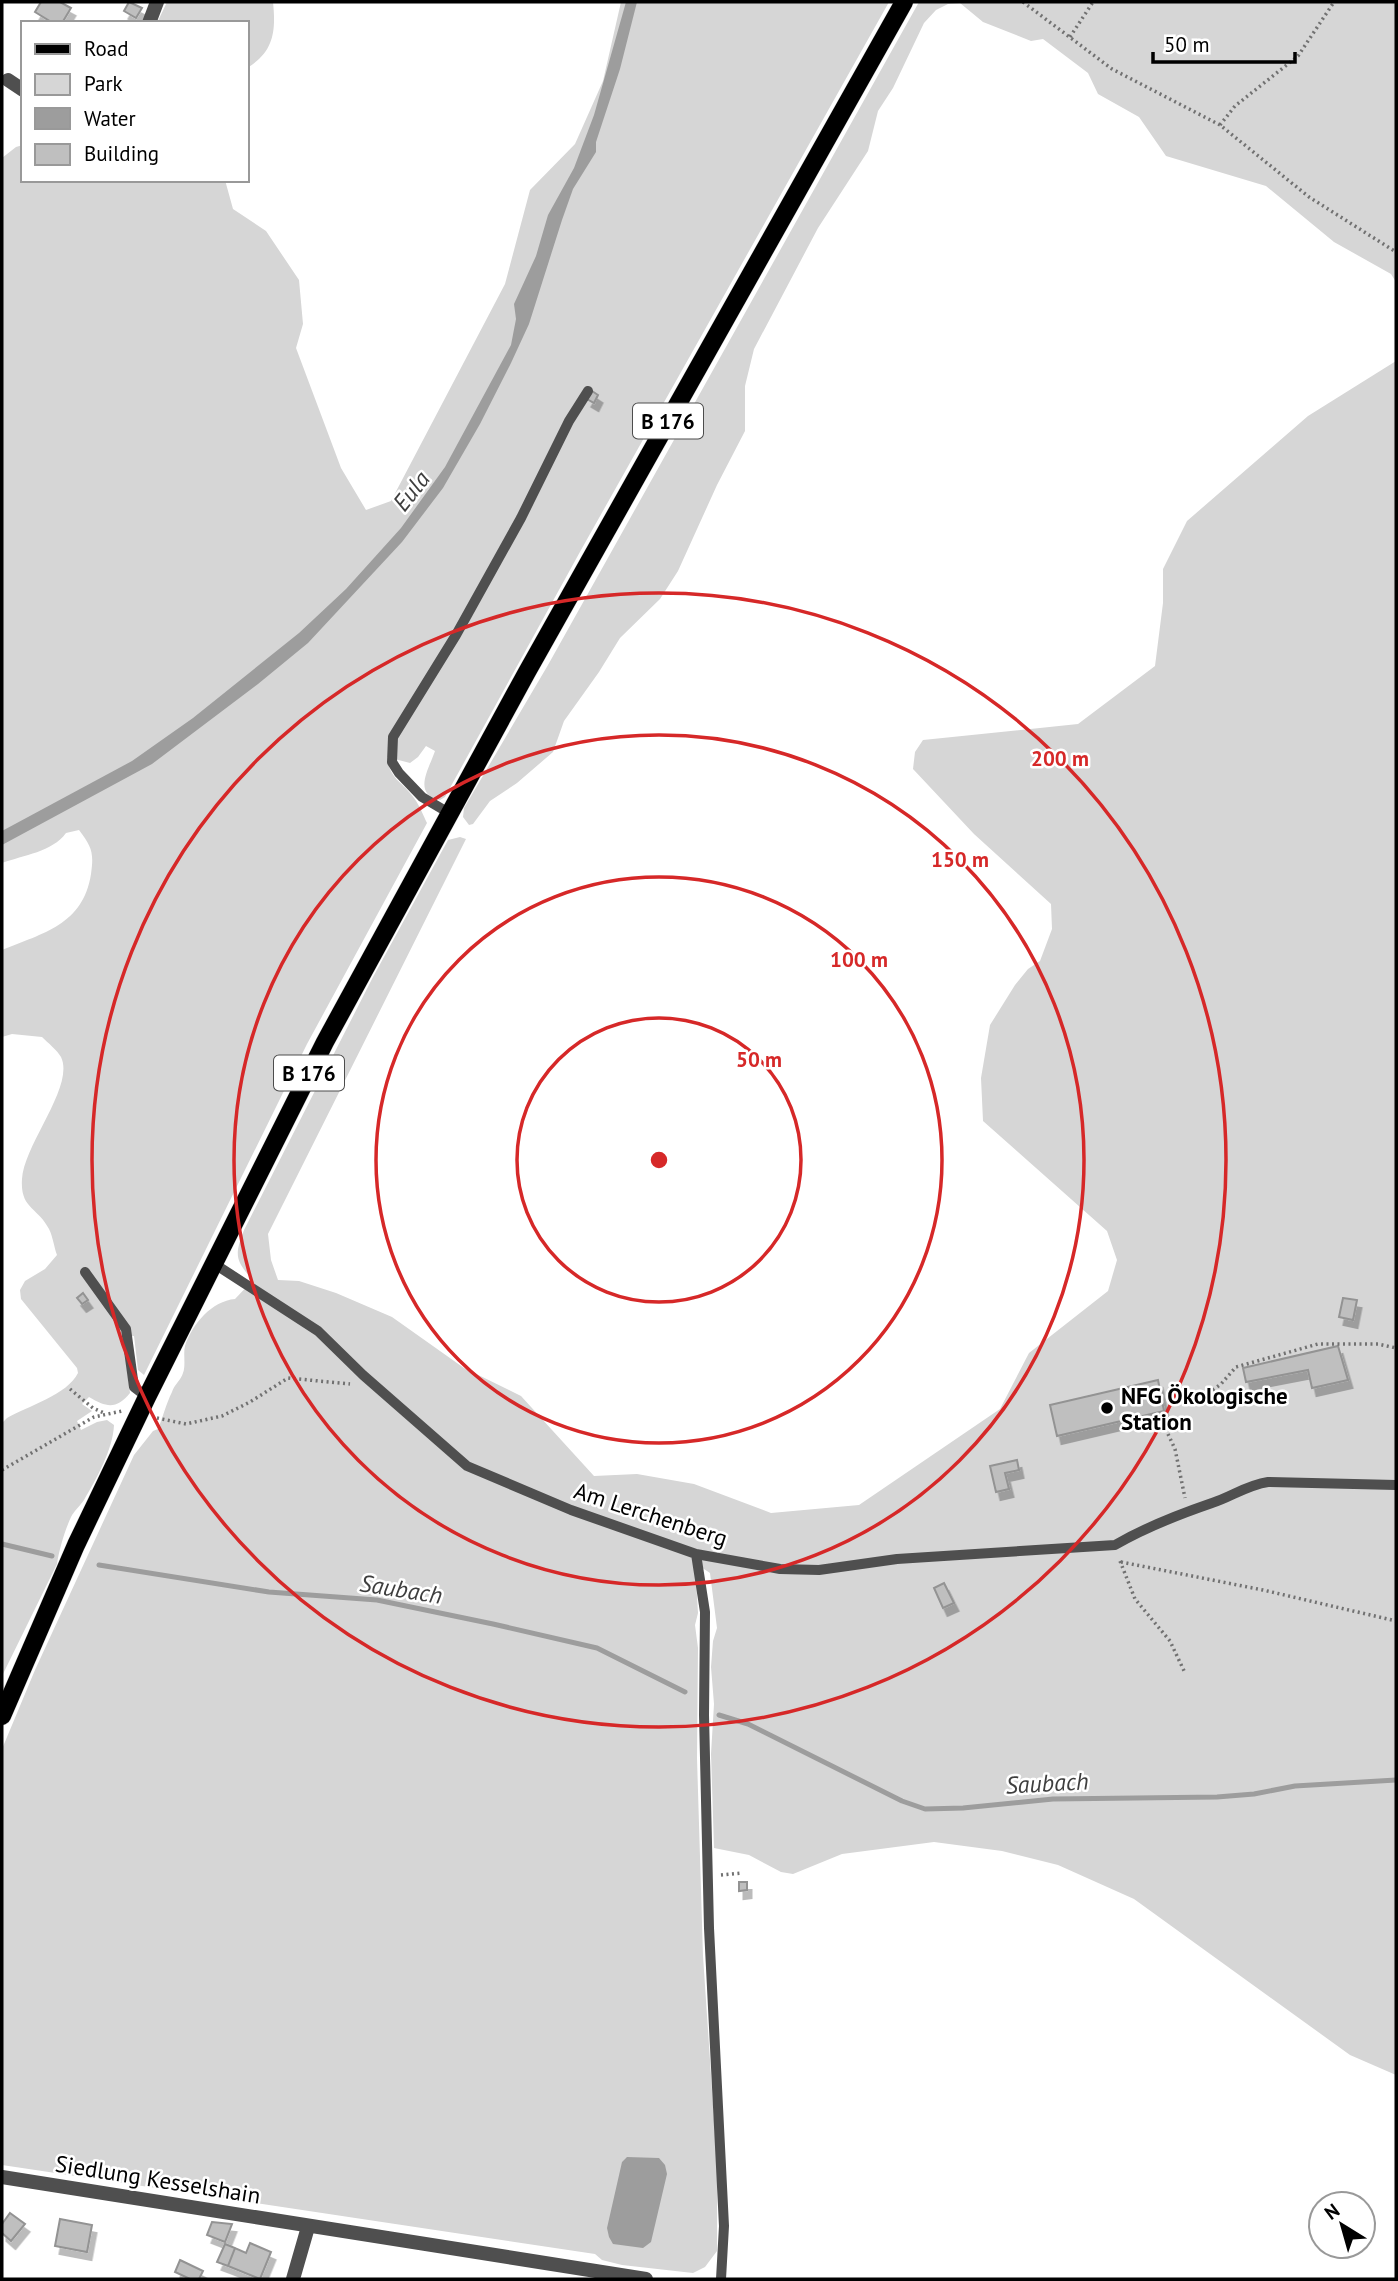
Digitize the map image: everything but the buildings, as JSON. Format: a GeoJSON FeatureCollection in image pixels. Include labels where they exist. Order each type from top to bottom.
{"type":"FeatureCollection","features":[{"type":"Feature","properties":{"kind":"main road","name":"B 176"},"geometry":{"type":"LineString","coordinates":[[2,1716],[76,1545],[213,1263],[325,1042],[449,813],[904,2]]}},
{"type":"Feature","properties":{"kind":"street"},"geometry":{"type":"LineString","coordinates":[[150,21],[157,2]]}},
{"type":"Feature","properties":{"kind":"street"},"geometry":{"type":"LineString","coordinates":[[8,79],[21,89]]}},
{"type":"Feature","properties":{"kind":"street","name":"Siedlung Kesselshain"},"geometry":{"type":"LineString","coordinates":[[2,2176],[575,2274],[646,2279]]}},
{"type":"Feature","properties":{"kind":"street"},"geometry":{"type":"LineString","coordinates":[[293,2279],[308,2227]]}},
{"type":"Feature","properties":{"kind":"lane"},"geometry":{"type":"LineString","coordinates":[[449,813],[422,797],[399,773],[392,762],[393,737],[456,635],[569,421],[588,391]]}},
{"type":"Feature","properties":{"kind":"lane","name":"Am Lerchenberg"},"geometry":{"type":"LineString","coordinates":[[213,1263],[318,1331],[363,1376],[467,1466],[571,1510],[696,1554],[780,1569],[819,1570],[897,1559],[1115,1545],[1144,1528],[1188,1510],[1214,1503],[1252,1485],[1268,1482],[1396,1485]]}},
{"type":"Feature","properties":{"kind":"lane"},"geometry":{"type":"LineString","coordinates":[[85,1272],[122,1322],[129,1342],[134,1387],[147,1397]]}},
{"type":"Feature","properties":{"kind":"lane"},"geometry":{"type":"LineString","coordinates":[[696,1554],[705,1612],[704,1715],[708,1876],[724,2226],[721,2279]]}},
{"type":"Feature","properties":{"kind":"path"},"geometry":{"type":"LineString","coordinates":[[1023,2],[1112,69],[1220,125],[1309,197],[1396,252]]}},
{"type":"Feature","properties":{"kind":"path"},"geometry":{"type":"LineString","coordinates":[[1070,37],[1093,2]]}},
{"type":"Feature","properties":{"kind":"path"},"geometry":{"type":"LineString","coordinates":[[1220,125],[1236,106],[1298,56],[1334,2]]}},
{"type":"Feature","properties":{"kind":"path"},"geometry":{"type":"LineString","coordinates":[[1177,1403],[1206,1395],[1221,1384],[1236,1367],[1318,1344],[1378,1344],[1396,1348]]}},
{"type":"Feature","properties":{"kind":"path"},"geometry":{"type":"LineString","coordinates":[[2,1469],[94,1417],[120,1410],[186,1424],[222,1416],[288,1378],[352,1384],[363,1376]]}},
{"type":"Feature","properties":{"kind":"path"},"geometry":{"type":"LineString","coordinates":[[70,1390],[93,1408],[106,1414]]}},
{"type":"Feature","properties":{"kind":"path"},"geometry":{"type":"LineString","coordinates":[[1161,1419],[1175,1449],[1188,1510]]}},
{"type":"Feature","properties":{"kind":"path"},"geometry":{"type":"LineString","coordinates":[[1115,1545],[1135,1599],[1170,1641],[1185,1673]]}},
{"type":"Feature","properties":{"kind":"path"},"geometry":{"type":"LineString","coordinates":[[1121,1562],[1263,1590],[1396,1621]]}},
{"type":"Feature","properties":{"kind":"path"},"geometry":{"type":"LineString","coordinates":[[708,1876],[742,1873]]}},
{"type":"Feature","properties":{"kind":"green space"},"geometry":{"type":"Polygon","coordinates":[[[167,2],[273,2],[274,22],[268,48],[248,67],[248,21],[158,21],[167,2]]]}},
{"type":"Feature","properties":{"kind":"green space"},"geometry":{"type":"Polygon","coordinates":[[[621,2],[889,2],[445,797],[440,800],[432,797],[425,787],[435,751],[426,746],[410,763],[387,757],[394,776],[414,798],[427,823],[307,1044],[144,1375],[138,1370],[134,1336],[123,1337],[130,1393],[116,1404],[106,1405],[89,1397],[82,1404],[92,1411],[77,1421],[81,1430],[107,1420],[114,1425],[111,1444],[94,1482],[71,1517],[57,1564],[2,1676],[2,1423],[56,1394],[73,1381],[78,1373],[77,1368],[21,1299],[20,1290],[25,1281],[45,1269],[57,1255],[49,1229],[24,1196],[22,1179],[31,1149],[61,1083],[63,1069],[61,1057],[42,1037],[12,1034],[2,1037],[2,950],[46,932],[70,916],[87,891],[92,861],[91,850],[79,830],[66,833],[45,849],[2,863],[2,158],[21,146],[21,182],[226,182],[233,209],[266,231],[299,280],[303,324],[296,348],[341,468],[366,510],[391,501],[505,284],[530,190],[575,144],[603,81],[621,2]]]}},
{"type":"Feature","properties":{"kind":"green space"},"geometry":{"type":"Polygon","coordinates":[[[919,2],[1396,2],[1396,282],[1391,274],[1334,242],[1266,186],[1166,156],[1139,117],[1098,94],[1088,73],[1043,39],[1031,41],[983,22],[960,3],[948,4],[936,10],[924,23],[893,88],[878,111],[868,151],[818,228],[754,349],[745,386],[745,431],[678,571],[660,599],[620,638],[564,721],[553,752],[517,783],[490,801],[473,824],[469,825],[463,817],[464,808],[548,665],[919,2]]]}},
{"type":"Feature","properties":{"kind":"green space"},"geometry":{"type":"Polygon","coordinates":[[[1396,361],[1396,2075],[1350,2055],[1134,1899],[1058,1865],[1002,1851],[934,1842],[842,1854],[793,1874],[781,1872],[749,1855],[714,1848],[711,1754],[714,1704],[711,1667],[717,1628],[710,1573],[695,1563],[703,1956],[717,2164],[717,2251],[705,2267],[693,2273],[622,2265],[602,2260],[595,2254],[2,2165],[2,1749],[35,1670],[134,1455],[153,1431],[158,1429],[173,1389],[183,1373],[188,1338],[204,1315],[218,1304],[235,1299],[253,1280],[239,1262],[238,1251],[244,1230],[373,977],[448,840],[460,837],[466,839],[268,1234],[271,1260],[278,1280],[299,1281],[336,1293],[392,1317],[464,1368],[521,1396],[594,1476],[637,1474],[694,1484],[771,1513],[859,1505],[1000,1409],[1029,1353],[1108,1291],[1117,1260],[1107,1231],[983,1121],[981,1078],[990,1025],[1015,985],[1028,969],[1040,961],[1052,929],[1051,904],[974,834],[913,769],[915,752],[923,740],[1078,724],[1155,666],[1163,603],[1163,569],[1187,521],[1308,416],[1396,361]]]}},
{"type":"Feature","properties":{"kind":"water"},"geometry":{"type":"Polygon","coordinates":[[[626,2],[637,2],[620,69],[596,142],[596,152],[573,189],[529,324],[480,424],[443,488],[402,542],[308,643],[258,684],[152,764],[2,845],[2,831],[132,761],[193,718],[299,633],[346,589],[401,528],[445,467],[511,345],[516,319],[514,304],[536,256],[548,215],[574,168],[594,115],[626,2]]]}},
{"type":"Feature","properties":{"kind":"water"},"geometry":{"type":"Polygon","coordinates":[[[627,2157],[659,2158],[665,2165],[667,2174],[651,2242],[643,2248],[613,2244],[607,2228],[622,2162],[627,2157]]]}},
{"type":"Feature","properties":{"kind":"waterway","name":"Saubach"},"geometry":{"type":"LineString","coordinates":[[2,1544],[52,1556]]}},
{"type":"Feature","properties":{"kind":"waterway","name":"Saubach"},"geometry":{"type":"LineString","coordinates":[[99,1565],[269,1592],[377,1600],[493,1624],[597,1648],[685,1692]]}},
{"type":"Feature","properties":{"kind":"waterway","name":"Saubach"},"geometry":{"type":"LineString","coordinates":[[719,1715],[748,1724],[902,1801],[925,1809],[1053,1799],[1217,1797],[1254,1794],[1295,1786],[1396,1780]]}},
{"type":"Feature","properties":{"kind":"place","name":"NFG Ökologische Station"},"geometry":{"type":"Point","coordinates":[1107,1408]}},
{"type":"Feature","properties":{"kind":"water label","name":"Eula"},"geometry":{"type":"Point","coordinates":[411,491]}}]}
